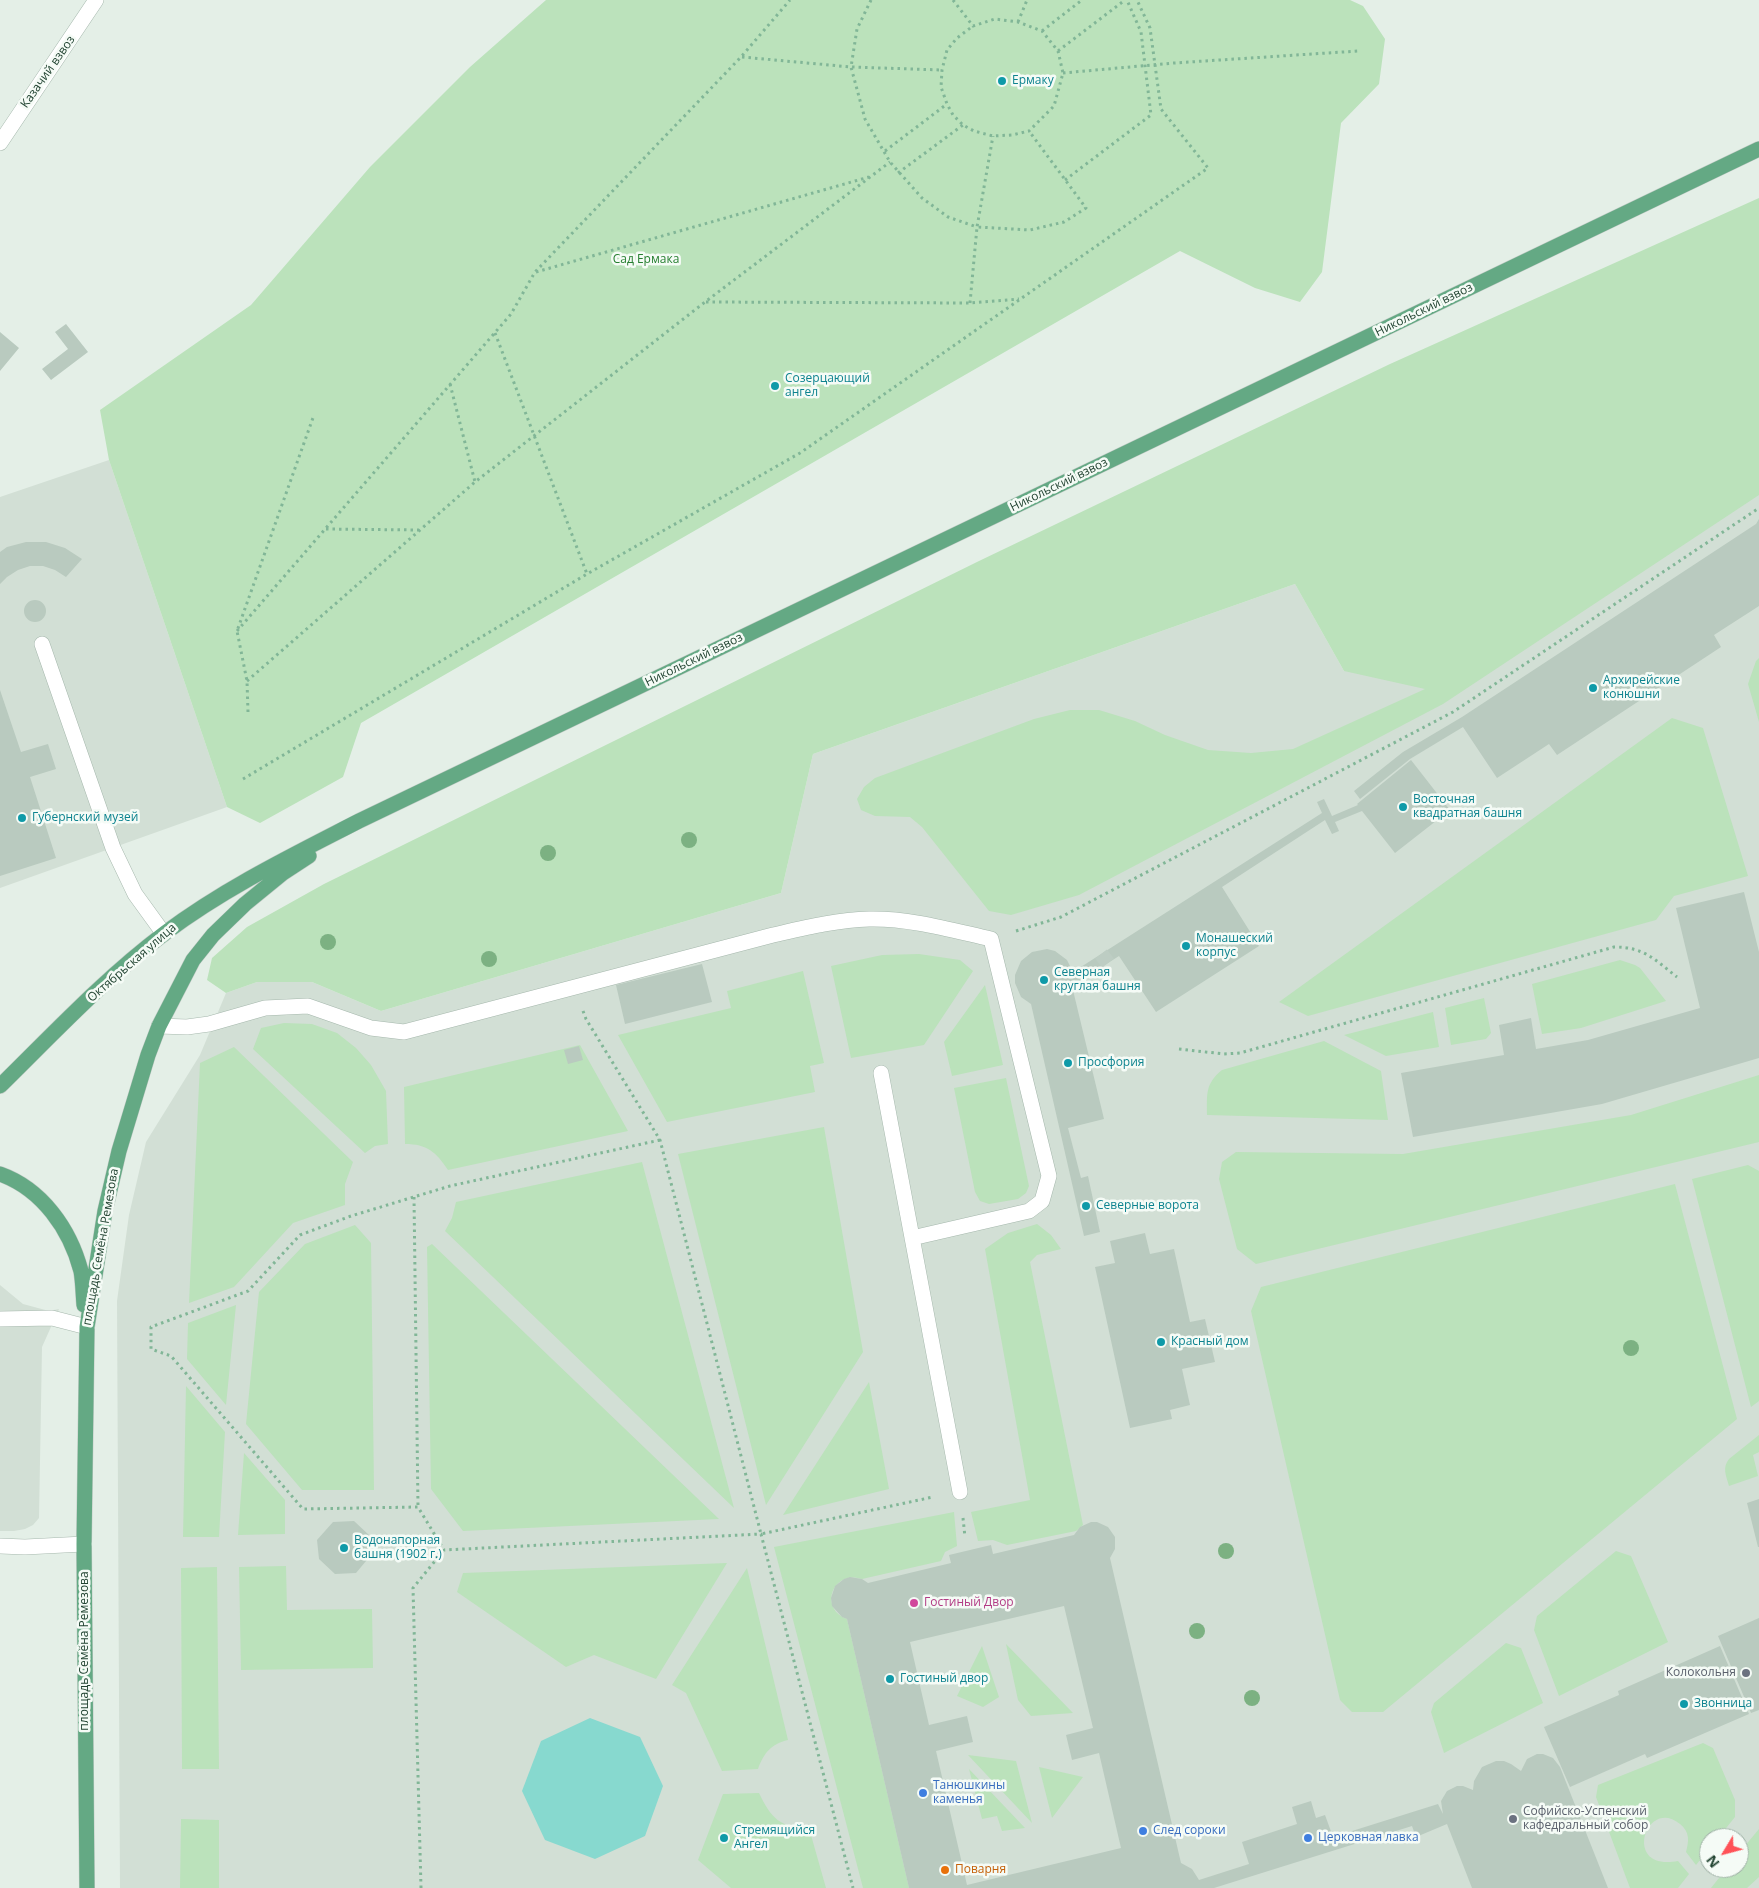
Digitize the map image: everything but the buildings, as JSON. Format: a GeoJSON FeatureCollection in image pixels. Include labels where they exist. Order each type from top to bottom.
{"type":"FeatureCollection","features":[{"type":"Feature","properties":{"kind":"main road","name":"Никольский взвоз"},"geometry":{"type":"LineString","coordinates":[[360,821],[1759,149]]}},
{"type":"Feature","properties":{"kind":"main road","name":"Октябрьская улица"},"geometry":{"type":"LineString","coordinates":[[0,1086],[77,1010],[164,934],[219,896],[261,871],[360,821]]}},
{"type":"Feature","properties":{"kind":"main road","name":"площадь Семёна Ремезова"},"geometry":{"type":"LineString","coordinates":[[87,1888],[84,1544],[87,1327],[105,1211],[119,1151],[159,1026],[193,960],[213,935],[245,904],[283,873],[360,821]]}},
{"type":"Feature","properties":{"kind":"main road"},"geometry":{"type":"LineString","coordinates":[[0,1174],[15,1179],[37,1196],[56,1216],[71,1241],[81,1272],[87,1327]]}},
{"type":"Feature","properties":{"kind":"street","name":"Казачий взвоз"},"geometry":{"type":"LineString","coordinates":[[0,143],[96,0]]}},
{"type":"Feature","properties":{"kind":"street"},"geometry":{"type":"LineString","coordinates":[[42,644],[113,848],[135,894],[164,934]]}},
{"type":"Feature","properties":{"kind":"street"},"geometry":{"type":"LineString","coordinates":[[159,1026],[187,1027],[209,1024],[265,1008],[308,1006],[371,1028],[404,1032],[773,935],[833,923],[869,919],[930,924],[991,940],[1049,1176],[1042,1201],[1029,1211],[912,1238]]}},
{"type":"Feature","properties":{"kind":"street"},"geometry":{"type":"LineString","coordinates":[[881,1073],[960,1492]]}},
{"type":"Feature","properties":{"kind":"street"},"geometry":{"type":"LineString","coordinates":[[0,1319],[52,1318],[87,1327]]}},
{"type":"Feature","properties":{"kind":"street"},"geometry":{"type":"LineString","coordinates":[[0,1546],[25,1547],[84,1544]]}},
{"type":"Feature","properties":{"kind":"path"},"geometry":{"type":"LineString","coordinates":[[237,631],[511,314],[535,272],[741,57],[790,0]]}},
{"type":"Feature","properties":{"kind":"path"},"geometry":{"type":"LineString","coordinates":[[871,0],[857,29],[851,67],[865,119],[890,162],[922,198],[948,217],[977,227],[1030,230],[1064,222],[1086,208],[1028,131]]}},
{"type":"Feature","properties":{"kind":"path"},"geometry":{"type":"LineString","coordinates":[[953,0],[973,26]]}},
{"type":"Feature","properties":{"kind":"path"},"geometry":{"type":"LineString","coordinates":[[1018,22],[1027,0]]}},
{"type":"Feature","properties":{"kind":"path"},"geometry":{"type":"LineString","coordinates":[[1042,31],[1082,0]]}},
{"type":"Feature","properties":{"kind":"path"},"geometry":{"type":"LineString","coordinates":[[1058,51],[1126,0],[1140,32],[1151,115],[1065,180]]}},
{"type":"Feature","properties":{"kind":"path"},"geometry":{"type":"LineString","coordinates":[[243,779],[587,574],[800,453],[1208,168],[1161,109],[1150,28],[1137,0]]}},
{"type":"Feature","properties":{"kind":"path"},"geometry":{"type":"LineString","coordinates":[[995,19],[1018,22],[1042,31],[1058,51],[1063,73],[1054,106],[1028,131],[1012,135],[993,136],[974,131],[963,125],[953,115],[941,87],[942,70],[947,50],[957,38],[973,26],[995,19]]}},
{"type":"Feature","properties":{"kind":"path"},"geometry":{"type":"LineString","coordinates":[[1063,73],[1358,51]]}},
{"type":"Feature","properties":{"kind":"path"},"geometry":{"type":"LineString","coordinates":[[741,57],[851,67],[942,70]]}},
{"type":"Feature","properties":{"kind":"path"},"geometry":{"type":"LineString","coordinates":[[885,151],[947,104]]}},
{"type":"Feature","properties":{"kind":"path"},"geometry":{"type":"LineString","coordinates":[[898,173],[963,125]]}},
{"type":"Feature","properties":{"kind":"path"},"geometry":{"type":"LineString","coordinates":[[970,303],[977,227],[993,136]]}},
{"type":"Feature","properties":{"kind":"path"},"geometry":{"type":"LineString","coordinates":[[247,680],[475,482],[705,302],[890,162]]}},
{"type":"Feature","properties":{"kind":"path"},"geometry":{"type":"LineString","coordinates":[[535,272],[872,176]]}},
{"type":"Feature","properties":{"kind":"path"},"geometry":{"type":"LineString","coordinates":[[705,302],[970,303],[1020,299]]}},
{"type":"Feature","properties":{"kind":"path"},"geometry":{"type":"LineString","coordinates":[[495,333],[587,574]]}},
{"type":"Feature","properties":{"kind":"path"},"geometry":{"type":"LineString","coordinates":[[450,384],[475,482]]}},
{"type":"Feature","properties":{"kind":"path"},"geometry":{"type":"LineString","coordinates":[[248,712],[247,680],[237,631],[314,415]]}},
{"type":"Feature","properties":{"kind":"path"},"geometry":{"type":"LineString","coordinates":[[991,940],[1061,917],[1453,712],[1759,508]]}},
{"type":"Feature","properties":{"kind":"path"},"geometry":{"type":"LineString","coordinates":[[325,529],[419,530]]}},
{"type":"Feature","properties":{"kind":"path"},"geometry":{"type":"LineString","coordinates":[[1179,1049],[1224,1054],[1240,1052],[1614,947],[1637,949],[1677,976]]}},
{"type":"Feature","properties":{"kind":"path"},"geometry":{"type":"LineString","coordinates":[[576,986],[586,1019],[660,1140],[853,1888]]}},
{"type":"Feature","properties":{"kind":"path"},"geometry":{"type":"LineString","coordinates":[[418,1508],[303,1509],[171,1356],[151,1349],[151,1327],[248,1291],[300,1236],[351,1216],[450,1186],[660,1140]]}},
{"type":"Feature","properties":{"kind":"path"},"geometry":{"type":"LineString","coordinates":[[414,1198],[418,1508],[444,1550]]}},
{"type":"Feature","properties":{"kind":"path"},"geometry":{"type":"LineString","coordinates":[[420,1888],[413,1588],[444,1550],[761,1534],[960,1492],[965,1536]]}},
{"type":"Feature","properties":{"kind":"shaded area"},"geometry":{"type":"Polygon","coordinates":[[[109,460],[227,807],[0,888],[0,497],[109,460]]]}},
{"type":"Feature","properties":{"kind":"shaded area"},"geometry":{"type":"Polygon","coordinates":[[[1759,479],[1759,1888],[120,1888],[117,1301],[129,1215],[146,1142],[200,1055],[226,993],[257,982],[312,982],[381,1011],[781,893],[813,754],[1295,584],[1344,671],[1759,479]]]}},
{"type":"Feature","properties":{"kind":"shaded area"},"geometry":{"type":"Polygon","coordinates":[[[0,1285],[23,1304],[49,1311],[59,1309],[42,1347],[39,1518],[33,1525],[14,1531],[0,1531],[0,1285]]]}},
{"type":"Feature","properties":{"kind":"green space","name":"Сад Ермака"},"geometry":{"type":"Polygon","coordinates":[[[546,0],[1350,0],[1363,6],[1385,39],[1379,84],[1341,123],[1322,272],[1300,302],[1255,288],[1180,251],[361,723],[343,777],[260,823],[227,807],[109,460],[100,410],[251,305],[370,167],[470,67],[546,0]]]}},
{"type":"Feature","properties":{"kind":"green space"},"geometry":{"type":"Polygon","coordinates":[[[1759,198],[1759,495],[1443,704],[1079,895],[1011,915],[989,911],[922,827],[910,817],[875,816],[861,810],[857,799],[864,787],[875,778],[1034,719],[1070,710],[1099,710],[1135,721],[1165,735],[1208,750],[1251,753],[1293,749],[1425,689],[1344,671],[1295,584],[813,754],[781,893],[381,1011],[312,982],[257,982],[226,993],[207,980],[212,958],[247,927],[324,884],[979,561],[1390,364],[1759,198]]]}},
{"type":"Feature","properties":{"kind":"green space"},"geometry":{"type":"Polygon","coordinates":[[[1759,658],[1759,722],[1748,684],[1756,661],[1759,658]]]}},
{"type":"Feature","properties":{"kind":"green space"},"geometry":{"type":"Polygon","coordinates":[[[1672,718],[1703,728],[1748,876],[1674,896],[1656,920],[1308,1016],[1279,1002],[1672,718]]]}},
{"type":"Feature","properties":{"kind":"green space"},"geometry":{"type":"Polygon","coordinates":[[[919,954],[960,960],[973,971],[924,1045],[851,1058],[831,966],[882,955],[919,954]]]}},
{"type":"Feature","properties":{"kind":"green space"},"geometry":{"type":"Polygon","coordinates":[[[1620,960],[1640,968],[1666,1001],[1581,1028],[1542,1034],[1532,984],[1620,960]]]}},
{"type":"Feature","properties":{"kind":"green space"},"geometry":{"type":"Polygon","coordinates":[[[803,971],[824,1063],[810,1066],[815,1092],[667,1122],[618,1035],[731,1008],[727,991],[803,971]]]}},
{"type":"Feature","properties":{"kind":"green space"},"geometry":{"type":"Polygon","coordinates":[[[985,985],[1003,1065],[952,1076],[944,1042],[985,985]]]}},
{"type":"Feature","properties":{"kind":"green space"},"geometry":{"type":"Polygon","coordinates":[[[1484,998],[1491,1033],[1486,1039],[1451,1045],[1445,1008],[1484,998]]]}},
{"type":"Feature","properties":{"kind":"green space"},"geometry":{"type":"Polygon","coordinates":[[[1433,1012],[1439,1047],[1386,1056],[1344,1035],[1433,1012]]]}},
{"type":"Feature","properties":{"kind":"green space"},"geometry":{"type":"Polygon","coordinates":[[[284,1023],[312,1024],[337,1033],[356,1048],[371,1065],[386,1091],[388,1144],[375,1146],[365,1153],[253,1049],[261,1028],[284,1023]]]}},
{"type":"Feature","properties":{"kind":"green space"},"geometry":{"type":"Polygon","coordinates":[[[1324,1041],[1381,1071],[1388,1120],[1207,1115],[1208,1090],[1212,1080],[1222,1070],[1324,1041]]]}},
{"type":"Feature","properties":{"kind":"green space"},"geometry":{"type":"Polygon","coordinates":[[[580,1045],[628,1131],[448,1170],[430,1150],[413,1144],[405,1144],[404,1087],[580,1045]]]}},
{"type":"Feature","properties":{"kind":"green space"},"geometry":{"type":"Polygon","coordinates":[[[234,1047],[353,1162],[345,1184],[345,1205],[293,1223],[234,1287],[189,1303],[200,1063],[234,1047]]]}},
{"type":"Feature","properties":{"kind":"green space"},"geometry":{"type":"Polygon","coordinates":[[[1759,1075],[1759,1142],[1256,1264],[1237,1249],[1219,1179],[1222,1162],[1236,1152],[1403,1154],[1631,1115],[1759,1075]]]}},
{"type":"Feature","properties":{"kind":"green space"},"geometry":{"type":"Polygon","coordinates":[[[1006,1078],[1029,1186],[1026,1193],[1018,1199],[989,1204],[980,1201],[975,1192],[954,1088],[1006,1078]]]}},
{"type":"Feature","properties":{"kind":"green space"},"geometry":{"type":"Polygon","coordinates":[[[824,1127],[863,1352],[766,1505],[678,1154],[824,1127]]]}},
{"type":"Feature","properties":{"kind":"green space"},"geometry":{"type":"Polygon","coordinates":[[[642,1162],[734,1508],[445,1231],[452,1218],[456,1202],[642,1162]]]}},
{"type":"Feature","properties":{"kind":"green space"},"geometry":{"type":"Polygon","coordinates":[[[1748,1165],[1759,1171],[1759,1401],[1751,1407],[1692,1179],[1748,1165]]]}},
{"type":"Feature","properties":{"kind":"green space"},"geometry":{"type":"Polygon","coordinates":[[[1675,1184],[1737,1419],[1383,1712],[1352,1712],[1340,1700],[1251,1311],[1261,1287],[1675,1184]]]}},
{"type":"Feature","properties":{"kind":"green space"},"geometry":{"type":"Polygon","coordinates":[[[1037,1224],[1051,1235],[1061,1249],[1037,1255],[1030,1262],[1083,1525],[1076,1531],[1007,1545],[993,1540],[978,1541],[971,1512],[1030,1500],[985,1249],[1008,1233],[1037,1224]]]}},
{"type":"Feature","properties":{"kind":"green space"},"geometry":{"type":"Polygon","coordinates":[[[355,1225],[371,1243],[374,1490],[302,1490],[246,1424],[259,1292],[305,1244],[355,1225]]]}},
{"type":"Feature","properties":{"kind":"green space"},"geometry":{"type":"Polygon","coordinates":[[[432,1244],[719,1519],[463,1531],[431,1489],[427,1247],[432,1244]]]}},
{"type":"Feature","properties":{"kind":"green space"},"geometry":{"type":"Polygon","coordinates":[[[236,1305],[226,1405],[187,1359],[188,1323],[236,1305]]]}},
{"type":"Feature","properties":{"kind":"green space"},"geometry":{"type":"Polygon","coordinates":[[[869,1382],[889,1489],[783,1515],[869,1382]]]}},
{"type":"Feature","properties":{"kind":"green space"},"geometry":{"type":"Polygon","coordinates":[[[186,1386],[225,1432],[219,1537],[183,1537],[186,1386]]]}},
{"type":"Feature","properties":{"kind":"green space"},"geometry":{"type":"Polygon","coordinates":[[[1759,1435],[1759,1452],[1753,1455],[1758,1476],[1729,1486],[1725,1472],[1727,1462],[1759,1435]]]}},
{"type":"Feature","properties":{"kind":"green space"},"geometry":{"type":"Polygon","coordinates":[[[244,1453],[285,1500],[285,1534],[238,1535],[244,1453]]]}},
{"type":"Feature","properties":{"kind":"green space"},"geometry":{"type":"Polygon","coordinates":[[[954,1512],[957,1546],[945,1552],[941,1561],[862,1579],[852,1577],[843,1579],[837,1584],[831,1599],[833,1607],[838,1614],[847,1619],[909,1888],[863,1888],[774,1547],[954,1512]]]}},
{"type":"Feature","properties":{"kind":"green space"},"geometry":{"type":"Polygon","coordinates":[[[1616,1551],[1631,1556],[1668,1642],[1559,1696],[1534,1630],[1537,1616],[1616,1551]]]}},
{"type":"Feature","properties":{"kind":"green space"},"geometry":{"type":"Polygon","coordinates":[[[727,1563],[656,1679],[594,1655],[566,1667],[457,1592],[463,1573],[727,1563]]]}},
{"type":"Feature","properties":{"kind":"green space"},"geometry":{"type":"Polygon","coordinates":[[[286,1566],[287,1610],[372,1609],[373,1668],[241,1670],[239,1567],[286,1566]]]}},
{"type":"Feature","properties":{"kind":"green space"},"geometry":{"type":"Polygon","coordinates":[[[217,1567],[219,1769],[182,1769],[181,1568],[217,1567]]]}},
{"type":"Feature","properties":{"kind":"green space"},"geometry":{"type":"Polygon","coordinates":[[[747,1568],[788,1740],[777,1744],[769,1750],[758,1769],[722,1771],[686,1693],[672,1685],[747,1568]]]}},
{"type":"Feature","properties":{"kind":"green space"},"geometry":{"type":"Polygon","coordinates":[[[1506,1643],[1521,1648],[1543,1703],[1444,1753],[1431,1712],[1434,1703],[1506,1643]]]}},
{"type":"Feature","properties":{"kind":"green space"},"geometry":{"type":"Polygon","coordinates":[[[1006,1644],[1073,1713],[1031,1716],[1018,1700],[1006,1644]]]}},
{"type":"Feature","properties":{"kind":"green space"},"geometry":{"type":"Polygon","coordinates":[[[982,1646],[999,1697],[983,1707],[957,1696],[982,1646]]]}},
{"type":"Feature","properties":{"kind":"green space"},"geometry":{"type":"Polygon","coordinates":[[[1703,1743],[1713,1748],[1735,1800],[1735,1817],[1726,1828],[1699,1828],[1699,1861],[1696,1865],[1686,1852],[1688,1837],[1686,1830],[1680,1824],[1668,1818],[1657,1820],[1649,1826],[1645,1836],[1645,1847],[1649,1856],[1660,1861],[1678,1861],[1689,1874],[1678,1888],[1630,1888],[1596,1797],[1598,1785],[1703,1743]]]}},
{"type":"Feature","properties":{"kind":"green space"},"geometry":{"type":"Polygon","coordinates":[[[968,1755],[1016,1761],[1032,1823],[968,1755]]]}},
{"type":"Feature","properties":{"kind":"green space"},"geometry":{"type":"Polygon","coordinates":[[[1039,1767],[1083,1777],[1052,1818],[1039,1767]]]}},
{"type":"Feature","properties":{"kind":"green space"},"geometry":{"type":"Polygon","coordinates":[[[969,1769],[1025,1828],[1002,1831],[997,1816],[982,1819],[969,1769]]]}},
{"type":"Feature","properties":{"kind":"green space"},"geometry":{"type":"Polygon","coordinates":[[[759,1793],[772,1815],[778,1820],[791,1826],[809,1828],[826,1888],[731,1888],[698,1860],[723,1794],[759,1793]]]}},
{"type":"Feature","properties":{"kind":"green space"},"geometry":{"type":"Polygon","coordinates":[[[181,1819],[219,1820],[219,1888],[180,1888],[181,1819]]]}},
{"type":"Feature","properties":{"kind":"green space"},"geometry":{"type":"Polygon","coordinates":[[[1759,1829],[1759,1877],[1747,1888],[1711,1888],[1719,1878],[1749,1878],[1749,1841],[1759,1829]]]}},
{"type":"Feature","properties":{"kind":"water"},"geometry":{"type":"Polygon","coordinates":[[[590,1718],[640,1737],[663,1786],[645,1836],[595,1859],[545,1840],[522,1791],[541,1741],[590,1718]]]}},
{"type":"Feature","properties":{"kind":"tunnel"},"geometry":{"type":"LineString","coordinates":[[1101,954],[1108,963]]}},
{"type":"Feature","properties":{"kind":"place","name":"Ермаку"},"geometry":{"type":"Point","coordinates":[1002,81]}},
{"type":"Feature","properties":{"kind":"place","name":"Созерцающий ангел"},"geometry":{"type":"Point","coordinates":[775,386]}},
{"type":"Feature","properties":{"kind":"place","name":"Архирейские конюшни"},"geometry":{"type":"Point","coordinates":[1593,688]}},
{"type":"Feature","properties":{"kind":"place","name":"Восточная квадратная башня"},"geometry":{"type":"Point","coordinates":[1403,807]}},
{"type":"Feature","properties":{"kind":"place","name":"Губернский музей"},"geometry":{"type":"Point","coordinates":[22,818]}},
{"type":"Feature","properties":{"kind":"place","name":"Монашеский корпус"},"geometry":{"type":"Point","coordinates":[1186,946]}},
{"type":"Feature","properties":{"kind":"place","name":"Северная круглая башня"},"geometry":{"type":"Point","coordinates":[1044,980]}},
{"type":"Feature","properties":{"kind":"place","name":"Просфория"},"geometry":{"type":"Point","coordinates":[1068,1063]}},
{"type":"Feature","properties":{"kind":"place","name":"Северные ворота"},"geometry":{"type":"Point","coordinates":[1086,1206]}},
{"type":"Feature","properties":{"kind":"place","name":"Красный дом"},"geometry":{"type":"Point","coordinates":[1161,1342]}},
{"type":"Feature","properties":{"kind":"place","name":"Водонапорная башня (1902 г.)"},"geometry":{"type":"Point","coordinates":[344,1548]}},
{"type":"Feature","properties":{"kind":"place","name":"Гостиный Двор"},"geometry":{"type":"Point","coordinates":[914,1603]}},
{"type":"Feature","properties":{"kind":"place","name":"Колокольня"},"geometry":{"type":"Point","coordinates":[1746,1673]}},
{"type":"Feature","properties":{"kind":"place","name":"Гостиный двор"},"geometry":{"type":"Point","coordinates":[890,1679]}},
{"type":"Feature","properties":{"kind":"place","name":"Звонница"},"geometry":{"type":"Point","coordinates":[1684,1704]}},
{"type":"Feature","properties":{"kind":"place","name":"Танюшкины каменья"},"geometry":{"type":"Point","coordinates":[923,1793]}},
{"type":"Feature","properties":{"kind":"place","name":"Софийско-Успенский кафедральный собор"},"geometry":{"type":"Point","coordinates":[1513,1819]}},
{"type":"Feature","properties":{"kind":"place","name":"След сороки"},"geometry":{"type":"Point","coordinates":[1143,1831]}},
{"type":"Feature","properties":{"kind":"place","name":"Стремящийся Ангел"},"geometry":{"type":"Point","coordinates":[724,1838]}},
{"type":"Feature","properties":{"kind":"place","name":"Церковная лавка"},"geometry":{"type":"Point","coordinates":[1308,1838]}},
{"type":"Feature","properties":{"kind":"place","name":"Поварня"},"geometry":{"type":"Point","coordinates":[945,1870]}}]}
